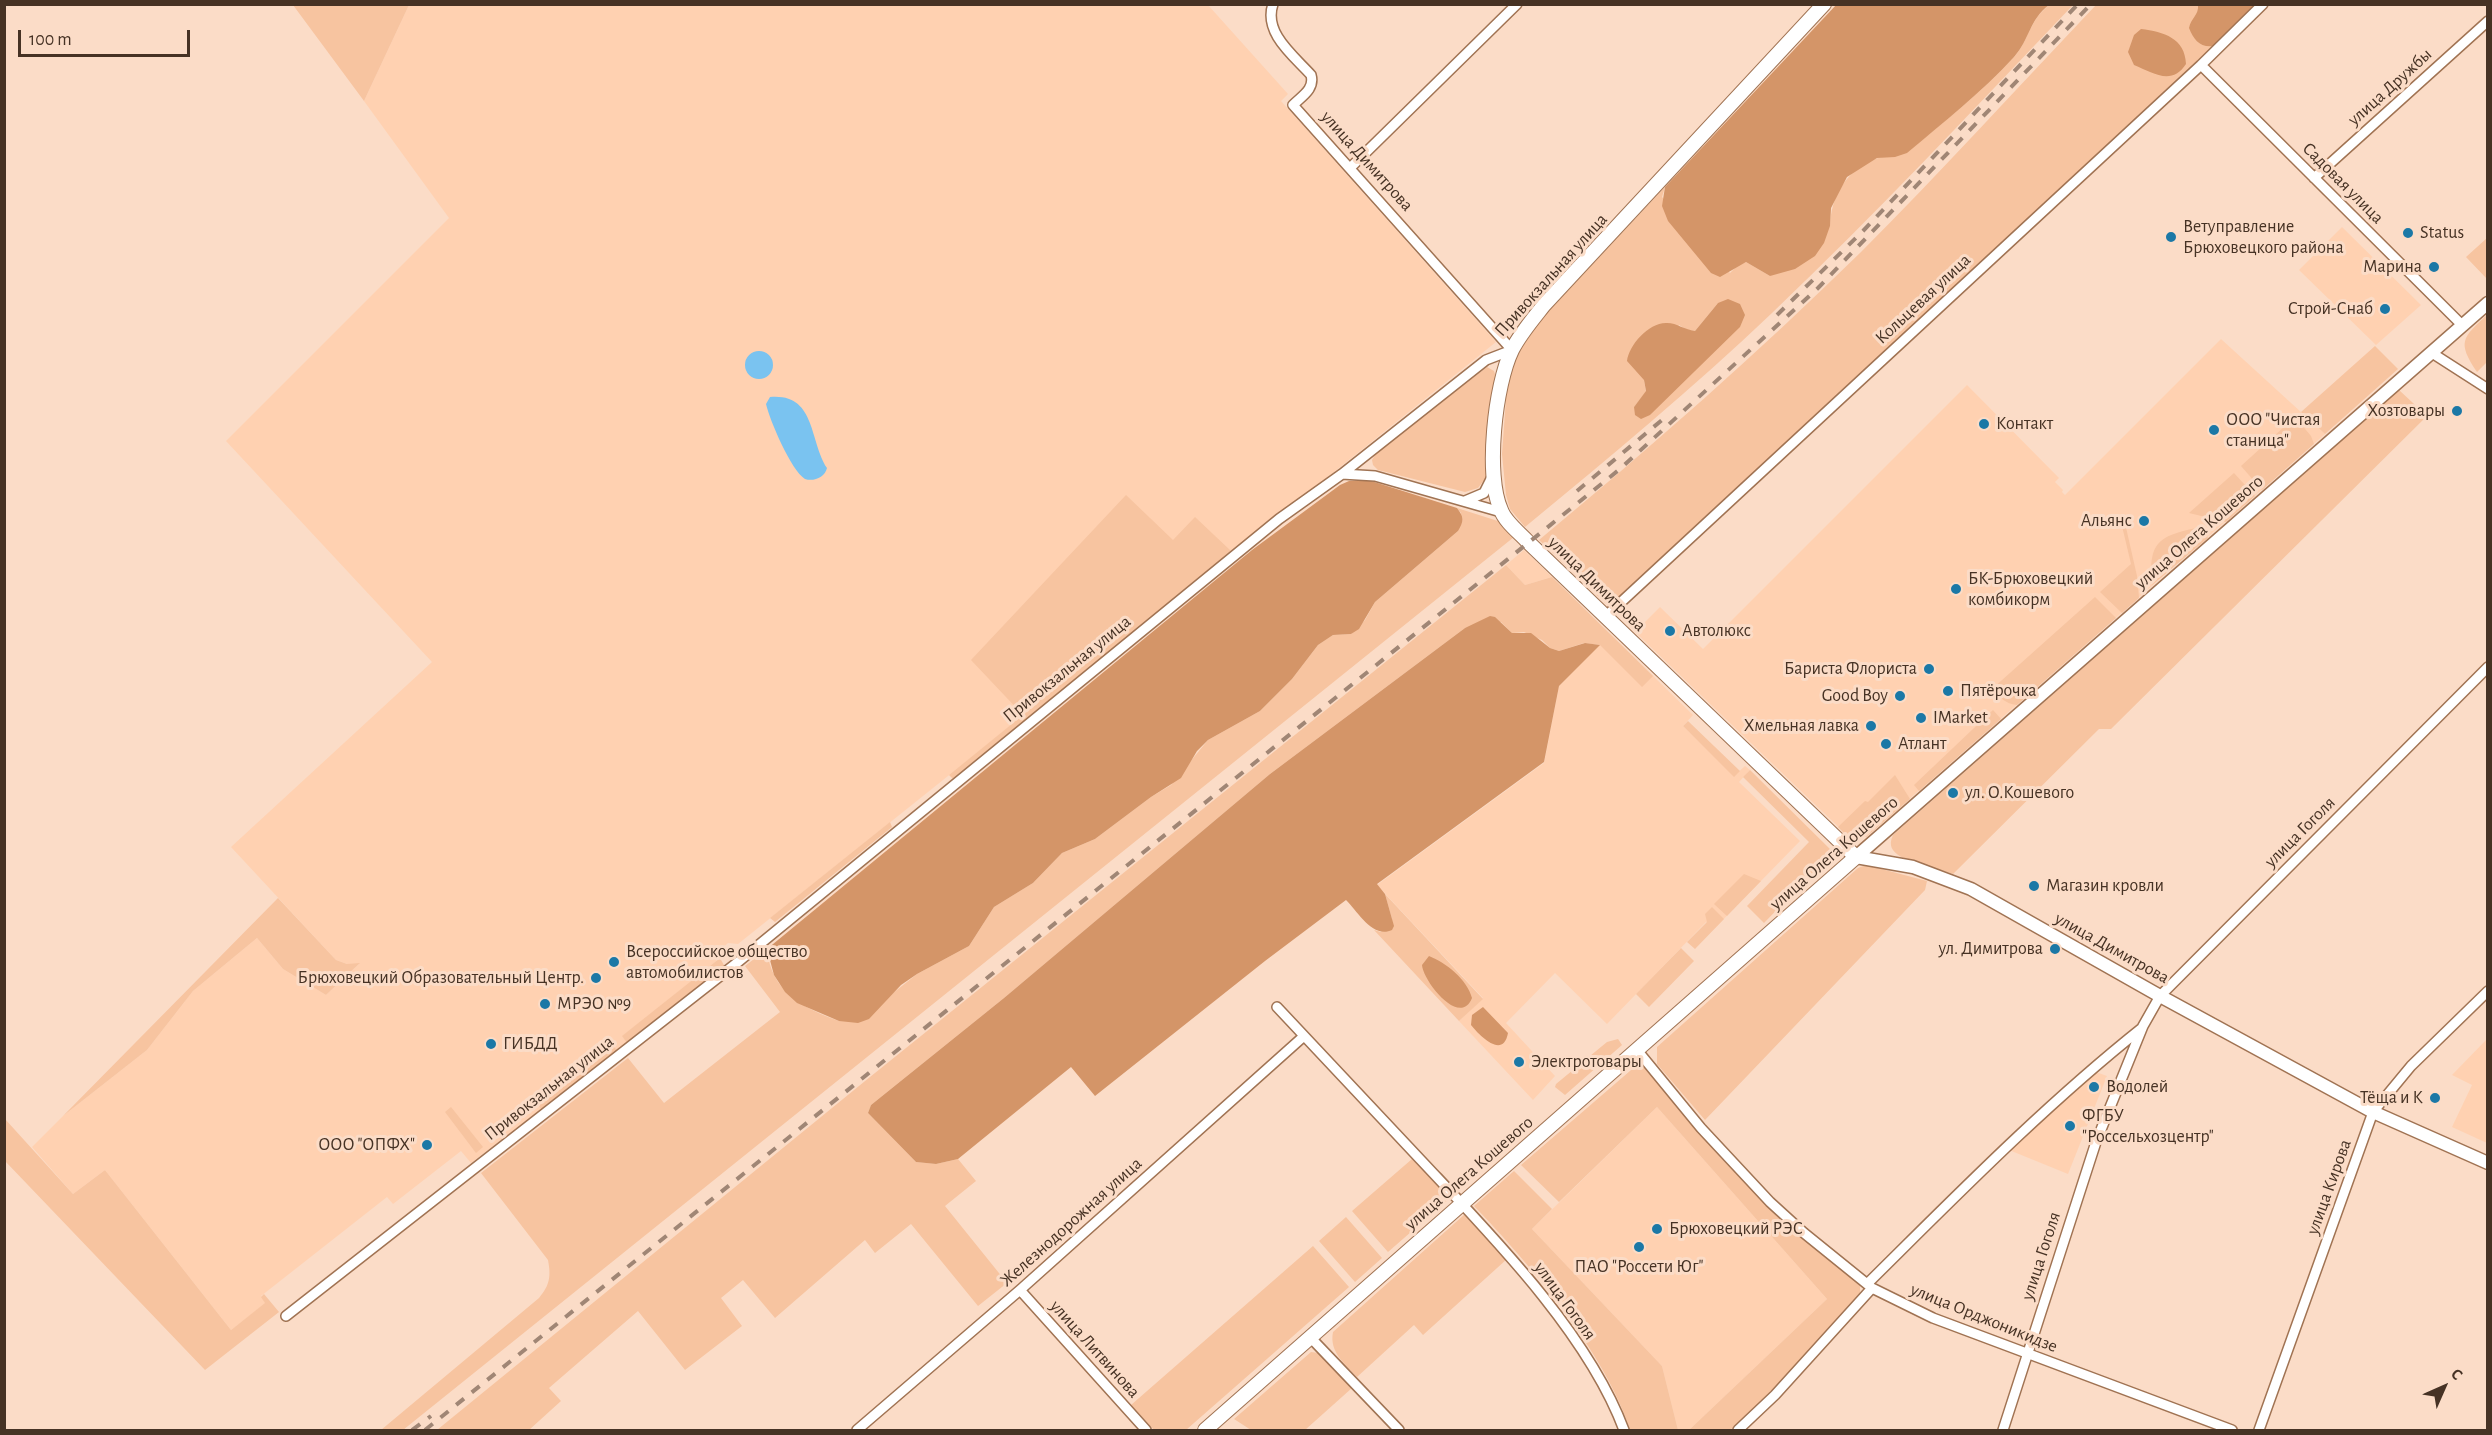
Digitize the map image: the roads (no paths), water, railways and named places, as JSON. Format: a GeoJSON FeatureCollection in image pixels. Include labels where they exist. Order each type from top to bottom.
{"type":"FeatureCollection","features":[{"type":"Feature","properties":{"kind":"main road","name":"Привокзальная улица"},"geometry":{"type":"LineString","coordinates":[[1512,350],[1544,305],[1824,4]]}},
{"type":"Feature","properties":{"kind":"main road"},"geometry":{"type":"LineString","coordinates":[[1501,512],[1494,472],[1498,396],[1512,350]]}},
{"type":"Feature","properties":{"kind":"main road","name":"улица Димитрова"},"geometry":{"type":"LineString","coordinates":[[1501,512],[1527,542],[1856,857]]}},
{"type":"Feature","properties":{"kind":"main road","name":"улица Олега Кошевого"},"geometry":{"type":"LineString","coordinates":[[1204,1431],[1856,857]]}},
{"type":"Feature","properties":{"kind":"street","name":"улица Димитрова"},"geometry":{"type":"LineString","coordinates":[[1273,4],[1270,20],[1272,27],[1278,38],[1311,75],[1310,88],[1293,105],[1512,350]]}},
{"type":"Feature","properties":{"kind":"street"},"geometry":{"type":"LineString","coordinates":[[1350,168],[1516,4]]}},
{"type":"Feature","properties":{"kind":"street","name":"Кольцевая улица"},"geometry":{"type":"LineString","coordinates":[[1605,617],[2201,65],[2263,4]]}},
{"type":"Feature","properties":{"kind":"street","name":"улица Дружбы"},"geometry":{"type":"LineString","coordinates":[[2314,178],[2487,21]]}},
{"type":"Feature","properties":{"kind":"street","name":"Садовая улица"},"geometry":{"type":"LineString","coordinates":[[2201,65],[2462,325]]}},
{"type":"Feature","properties":{"kind":"street","name":"улица Олега Кошевого"},"geometry":{"type":"LineString","coordinates":[[1856,857],[2487,303]]}},
{"type":"Feature","properties":{"kind":"street","name":"Привокзальная улица"},"geometry":{"type":"LineString","coordinates":[[286,1316],[738,962],[1237,552],[1342,474],[1486,360],[1512,350]]}},
{"type":"Feature","properties":{"kind":"street"},"geometry":{"type":"LineString","coordinates":[[2432,353],[2487,389]]}},
{"type":"Feature","properties":{"kind":"street"},"geometry":{"type":"LineString","coordinates":[[1463,501],[1484,493],[1494,472]]}},
{"type":"Feature","properties":{"kind":"street"},"geometry":{"type":"LineString","coordinates":[[1342,474],[1375,476],[1501,512]]}},
{"type":"Feature","properties":{"kind":"street","name":"улица Гоголя"},"geometry":{"type":"LineString","coordinates":[[2003,1431],[2096,1142],[2143,1026],[2160,996],[2487,667]]}},
{"type":"Feature","properties":{"kind":"street","name":"улица Димитрова"},"geometry":{"type":"LineString","coordinates":[[1856,857],[1912,867],[1960,884],[2373,1112],[2487,1163]]}},
{"type":"Feature","properties":{"kind":"street","name":"улица Кирова"},"geometry":{"type":"LineString","coordinates":[[2259,1431],[2373,1112],[2418,1058],[2487,991]]}},
{"type":"Feature","properties":{"kind":"street"},"geometry":{"type":"LineString","coordinates":[[1277,1007],[1462,1203]]}},
{"type":"Feature","properties":{"kind":"street","name":"улица Гоголя"},"geometry":{"type":"LineString","coordinates":[[1738,1431],[1774,1395],[1870,1286],[2002,1150],[2096,1064],[2143,1026]]}},
{"type":"Feature","properties":{"kind":"street","name":"Железнодорожная улица"},"geometry":{"type":"LineString","coordinates":[[857,1431],[1020,1290],[1304,1036]]}},
{"type":"Feature","properties":{"kind":"street","name":"улица Орджоникидзе"},"geometry":{"type":"LineString","coordinates":[[1637,1050],[1701,1128],[1764,1195],[1804,1233],[1870,1286],[1933,1318],[2232,1431]]}},
{"type":"Feature","properties":{"kind":"street","name":"улица Гоголя"},"geometry":{"type":"LineString","coordinates":[[1462,1203],[1519,1267],[1566,1329],[1613,1403],[1624,1431]]}},
{"type":"Feature","properties":{"kind":"street","name":"улица Литвинова"},"geometry":{"type":"LineString","coordinates":[[1020,1290],[1146,1431]]}},
{"type":"Feature","properties":{"kind":"street"},"geometry":{"type":"LineString","coordinates":[[1310,1338],[1399,1431]]}},
{"type":"Feature","properties":{"kind":"water"},"geometry":{"type":"Polygon","coordinates":[[[759,351],[769,355],[773,365],[769,375],[759,379],[749,375],[745,365],[749,355],[759,351]]]}},
{"type":"Feature","properties":{"kind":"water"},"geometry":{"type":"Polygon","coordinates":[[[770,397],[785,398],[796,402],[804,410],[827,468],[819,478],[805,479],[794,466],[776,433],[768,412],[766,404],[770,397]]]}},
{"type":"Feature","properties":{"kind":"railway"},"geometry":{"type":"LineString","coordinates":[[1777,315],[1863,231],[2078,4]]}},
{"type":"Feature","properties":{"kind":"railway"},"geometry":{"type":"LineString","coordinates":[[425,1430],[1620,469],[1818,288],[2091,4]]}},
{"type":"Feature","properties":{"kind":"railway"},"geometry":{"type":"LineString","coordinates":[[1577,491],[1662,420]]}},
{"type":"Feature","properties":{"kind":"railway"},"geometry":{"type":"LineString","coordinates":[[412,1430],[431,1416]]}},
{"type":"Feature","properties":{"kind":"place","name":"Status"},"geometry":{"type":"Point","coordinates":[2408,233]}},
{"type":"Feature","properties":{"kind":"place","name":"Ветуправление Брюховецкого района"},"geometry":{"type":"Point","coordinates":[2171,237]}},
{"type":"Feature","properties":{"kind":"place","name":"Марина"},"geometry":{"type":"Point","coordinates":[2434,267]}},
{"type":"Feature","properties":{"kind":"place","name":"Строй-Снаб"},"geometry":{"type":"Point","coordinates":[2385,309]}},
{"type":"Feature","properties":{"kind":"place","name":"Хозтовары"},"geometry":{"type":"Point","coordinates":[2457,411]}},
{"type":"Feature","properties":{"kind":"place","name":"Контакт"},"geometry":{"type":"Point","coordinates":[1984,424]}},
{"type":"Feature","properties":{"kind":"place","name":"ООО \"Чистая станица\""},"geometry":{"type":"Point","coordinates":[2214,430]}},
{"type":"Feature","properties":{"kind":"place","name":"Альянс"},"geometry":{"type":"Point","coordinates":[2144,521]}},
{"type":"Feature","properties":{"kind":"place","name":"БК-Брюховецкий комбикорм"},"geometry":{"type":"Point","coordinates":[1956,589]}},
{"type":"Feature","properties":{"kind":"place","name":"Автолюкс"},"geometry":{"type":"Point","coordinates":[1670,631]}},
{"type":"Feature","properties":{"kind":"place","name":"Бариста Флориста"},"geometry":{"type":"Point","coordinates":[1929,669]}},
{"type":"Feature","properties":{"kind":"place","name":"Пятёрочка"},"geometry":{"type":"Point","coordinates":[1948,691]}},
{"type":"Feature","properties":{"kind":"place","name":"Good Boy"},"geometry":{"type":"Point","coordinates":[1900,696]}},
{"type":"Feature","properties":{"kind":"place","name":"IMarket"},"geometry":{"type":"Point","coordinates":[1921,718]}},
{"type":"Feature","properties":{"kind":"place","name":"Хмельная лавка"},"geometry":{"type":"Point","coordinates":[1871,726]}},
{"type":"Feature","properties":{"kind":"place","name":"Атлант"},"geometry":{"type":"Point","coordinates":[1886,744]}},
{"type":"Feature","properties":{"kind":"place","name":"ул. О.Кошевого"},"geometry":{"type":"Point","coordinates":[1953,793]}},
{"type":"Feature","properties":{"kind":"place","name":"Магазин кровли"},"geometry":{"type":"Point","coordinates":[2034,886]}},
{"type":"Feature","properties":{"kind":"place","name":"ул. Димитрова"},"geometry":{"type":"Point","coordinates":[2055,949]}},
{"type":"Feature","properties":{"kind":"place","name":"Всероссийское общество автомобилистов"},"geometry":{"type":"Point","coordinates":[614,962]}},
{"type":"Feature","properties":{"kind":"place","name":"Брюховецкий Образовательный Центр."},"geometry":{"type":"Point","coordinates":[596,978]}},
{"type":"Feature","properties":{"kind":"place","name":"МРЭО №9"},"geometry":{"type":"Point","coordinates":[545,1004]}},
{"type":"Feature","properties":{"kind":"place","name":"ГИБДД"},"geometry":{"type":"Point","coordinates":[491,1044]}},
{"type":"Feature","properties":{"kind":"place","name":"Электротовары"},"geometry":{"type":"Point","coordinates":[1519,1062]}},
{"type":"Feature","properties":{"kind":"place","name":"Водолей"},"geometry":{"type":"Point","coordinates":[2094,1087]}},
{"type":"Feature","properties":{"kind":"place","name":"Тёща и К"},"geometry":{"type":"Point","coordinates":[2435,1098]}},
{"type":"Feature","properties":{"kind":"place","name":"ФГБУ \"Россельхозцентр\""},"geometry":{"type":"Point","coordinates":[2070,1126]}},
{"type":"Feature","properties":{"kind":"place","name":"ООО \"ОПФХ\""},"geometry":{"type":"Point","coordinates":[427,1145]}},
{"type":"Feature","properties":{"kind":"place","name":"Брюховецкий РЭС"},"geometry":{"type":"Point","coordinates":[1657,1229]}},
{"type":"Feature","properties":{"kind":"place","name":"ПАО \"Россети Юг\""},"geometry":{"type":"Point","coordinates":[1639,1247]}}]}
